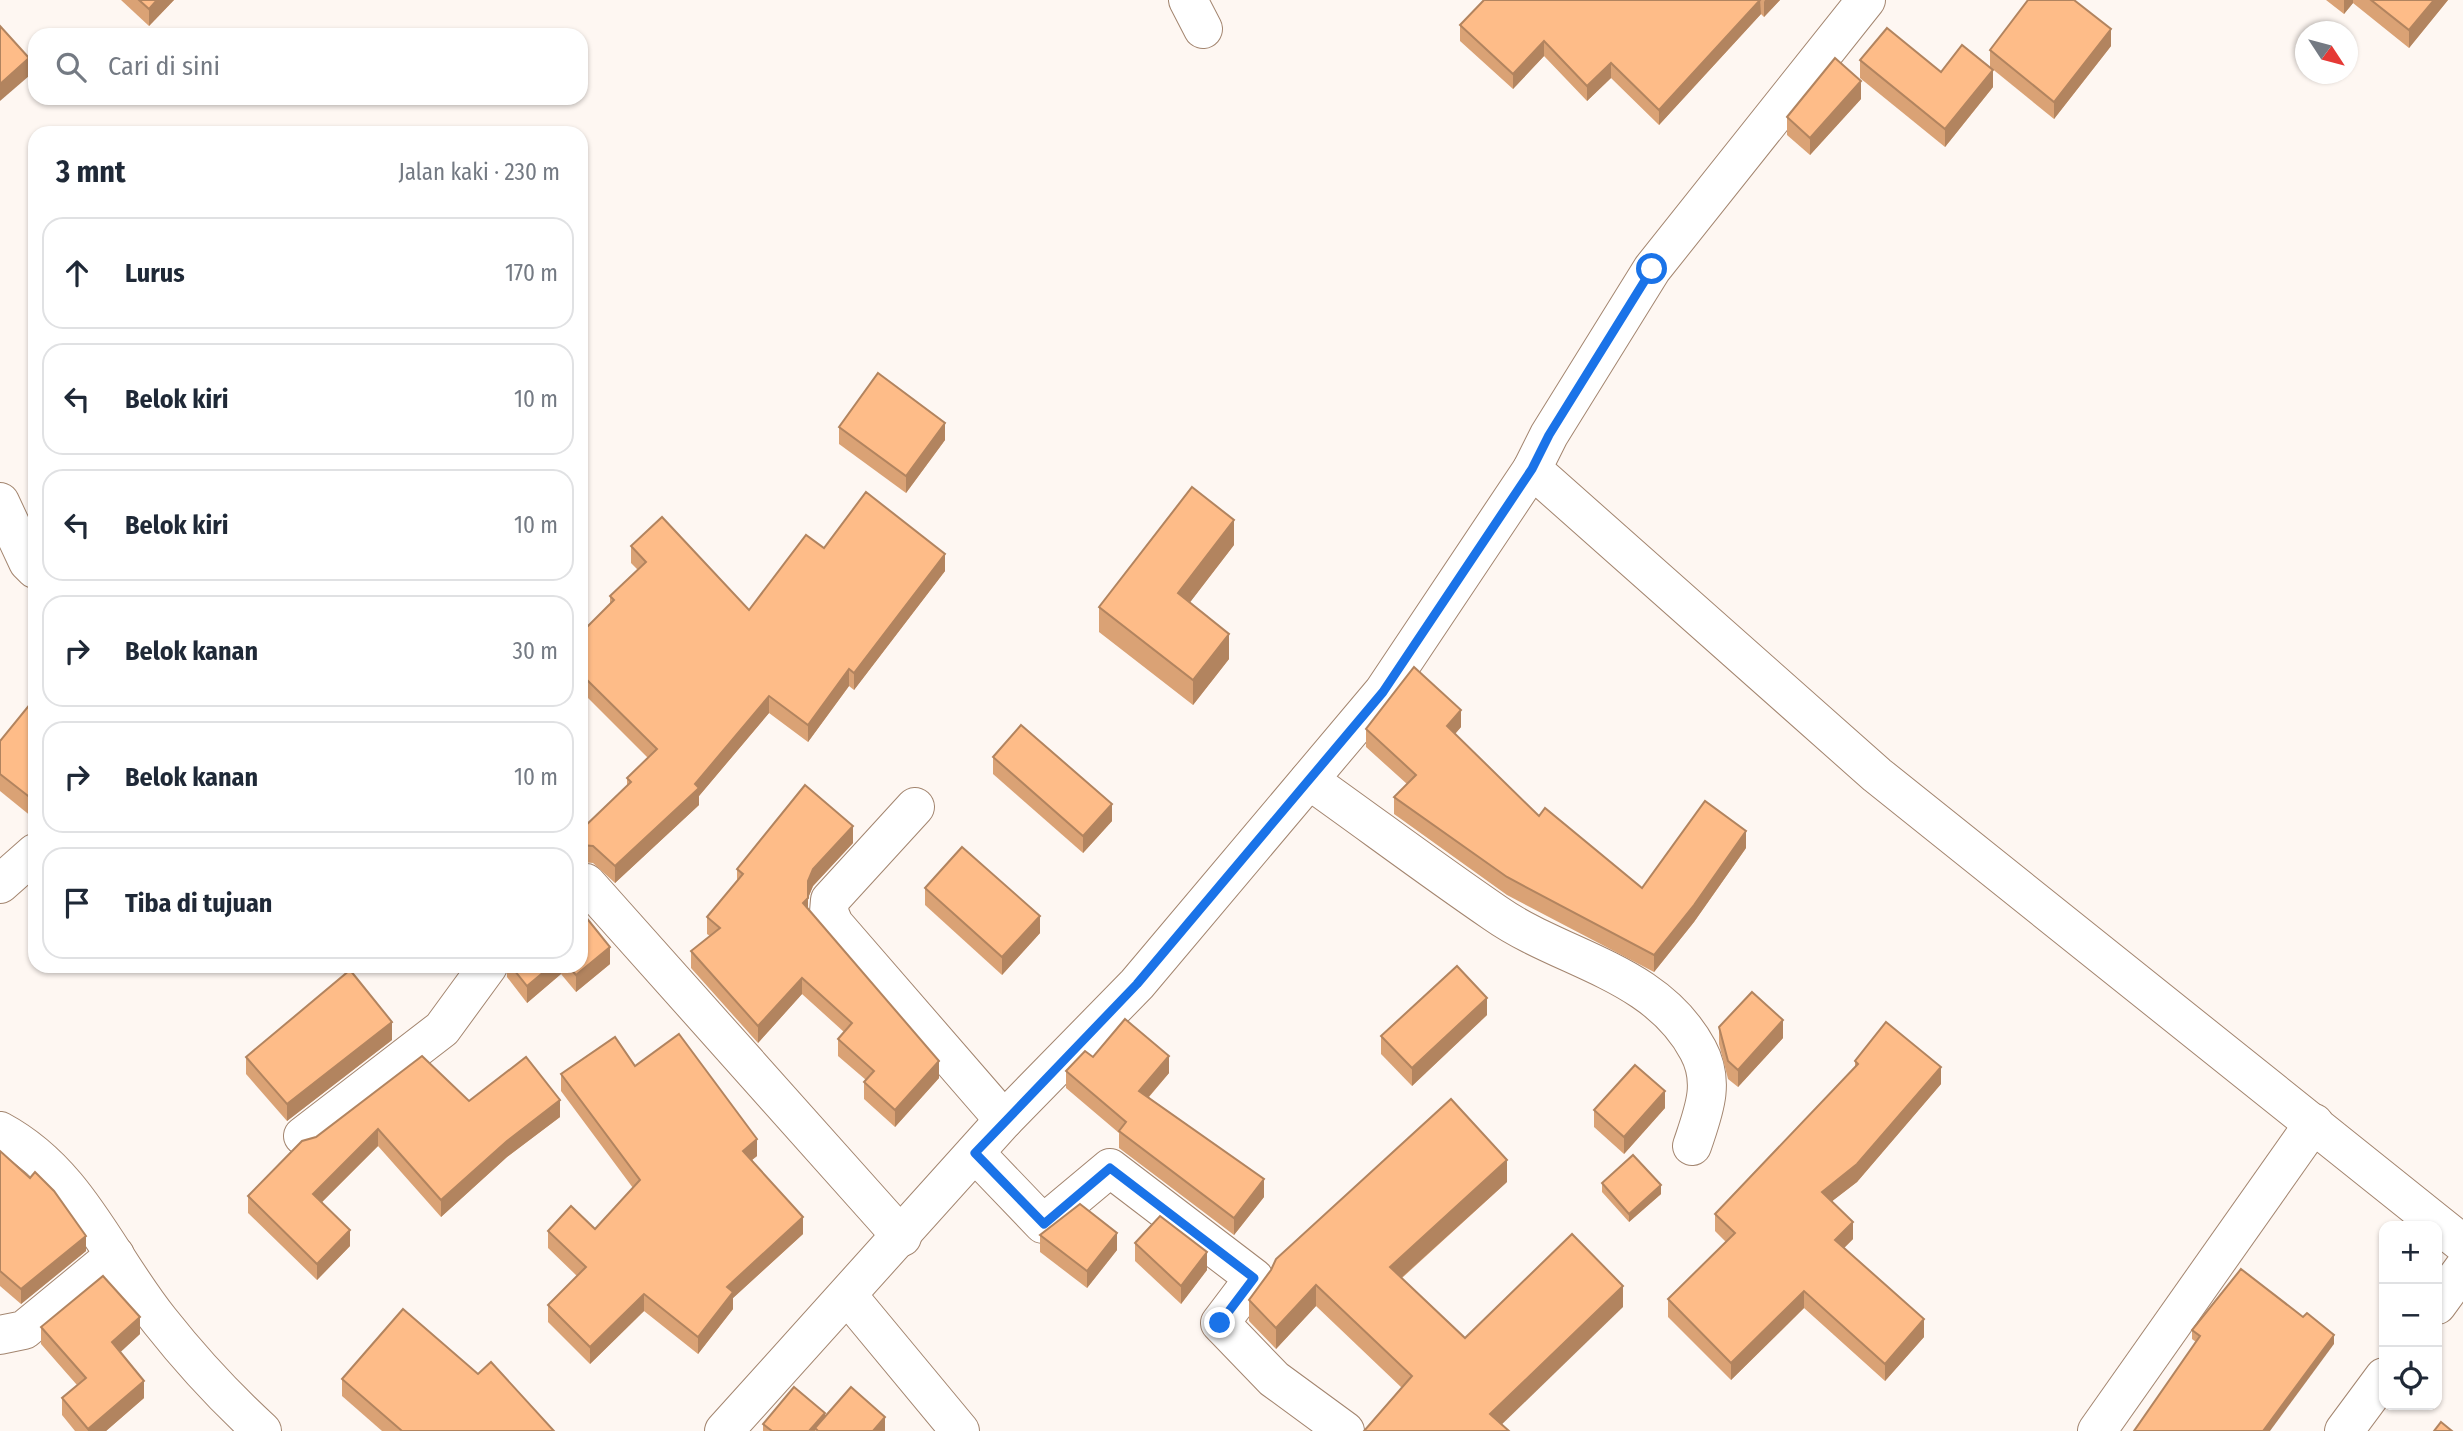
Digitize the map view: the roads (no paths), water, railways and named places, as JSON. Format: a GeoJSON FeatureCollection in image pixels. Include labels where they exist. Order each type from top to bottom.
{"type":"FeatureCollection","features":[{"type":"Feature","properties":{"kind":"street"},"geometry":{"type":"LineString","coordinates":[[724,1431],[774,1373],[902,1237],[1004,1120],[1137,984],[1383,692],[1532,469],[1549,435],[1652,269],[1867,0]]}},
{"type":"Feature","properties":{"kind":"street"},"geometry":{"type":"LineString","coordinates":[[1532,469],[1877,775],[2463,1244]]}},
{"type":"Feature","properties":{"kind":"street"},"geometry":{"type":"LineString","coordinates":[[0,502],[28,562]]}},
{"type":"Feature","properties":{"kind":"street"},"geometry":{"type":"LineString","coordinates":[[1309,780],[1497,915],[1562,950],[1625,978],[1657,998],[1697,1048],[1707,1072],[1707,1100],[1692,1146]]}},
{"type":"Feature","properties":{"kind":"street"},"geometry":{"type":"LineString","coordinates":[[915,807],[830,900],[829,912],[834,924],[1004,1120]]}},
{"type":"Feature","properties":{"kind":"street"},"geometry":{"type":"LineString","coordinates":[[0,884],[28,859]]}},
{"type":"Feature","properties":{"kind":"street"},"geometry":{"type":"LineString","coordinates":[[588,889],[902,1237]]}},
{"type":"Feature","properties":{"kind":"street"},"geometry":{"type":"LineString","coordinates":[[303,1136],[442,1029],[483,973]]}},
{"type":"Feature","properties":{"kind":"street"},"geometry":{"type":"LineString","coordinates":[[2097,1431],[2314,1123]]}},
{"type":"Feature","properties":{"kind":"street"},"geometry":{"type":"LineString","coordinates":[[0,1131],[25,1144],[70,1187],[160,1321],[262,1431]]}},
{"type":"Feature","properties":{"kind":"street"},"geometry":{"type":"LineString","coordinates":[[975,1153],[1044,1224],[1110,1168],[1254,1278],[1220,1323],[1275,1379],[1345,1431]]}},
{"type":"Feature","properties":{"kind":"street"},"geometry":{"type":"LineString","coordinates":[[0,1335],[24,1330],[115,1255]]}},
{"type":"Feature","properties":{"kind":"street"},"geometry":{"type":"LineString","coordinates":[[2442,1298],[2463,1269]]}},
{"type":"Feature","properties":{"kind":"street"},"geometry":{"type":"LineString","coordinates":[[848,1296],[960,1431]]}},
{"type":"Feature","properties":{"kind":"street"},"geometry":{"type":"LineString","coordinates":[[2344,1431],[2379,1384]]}}]}
